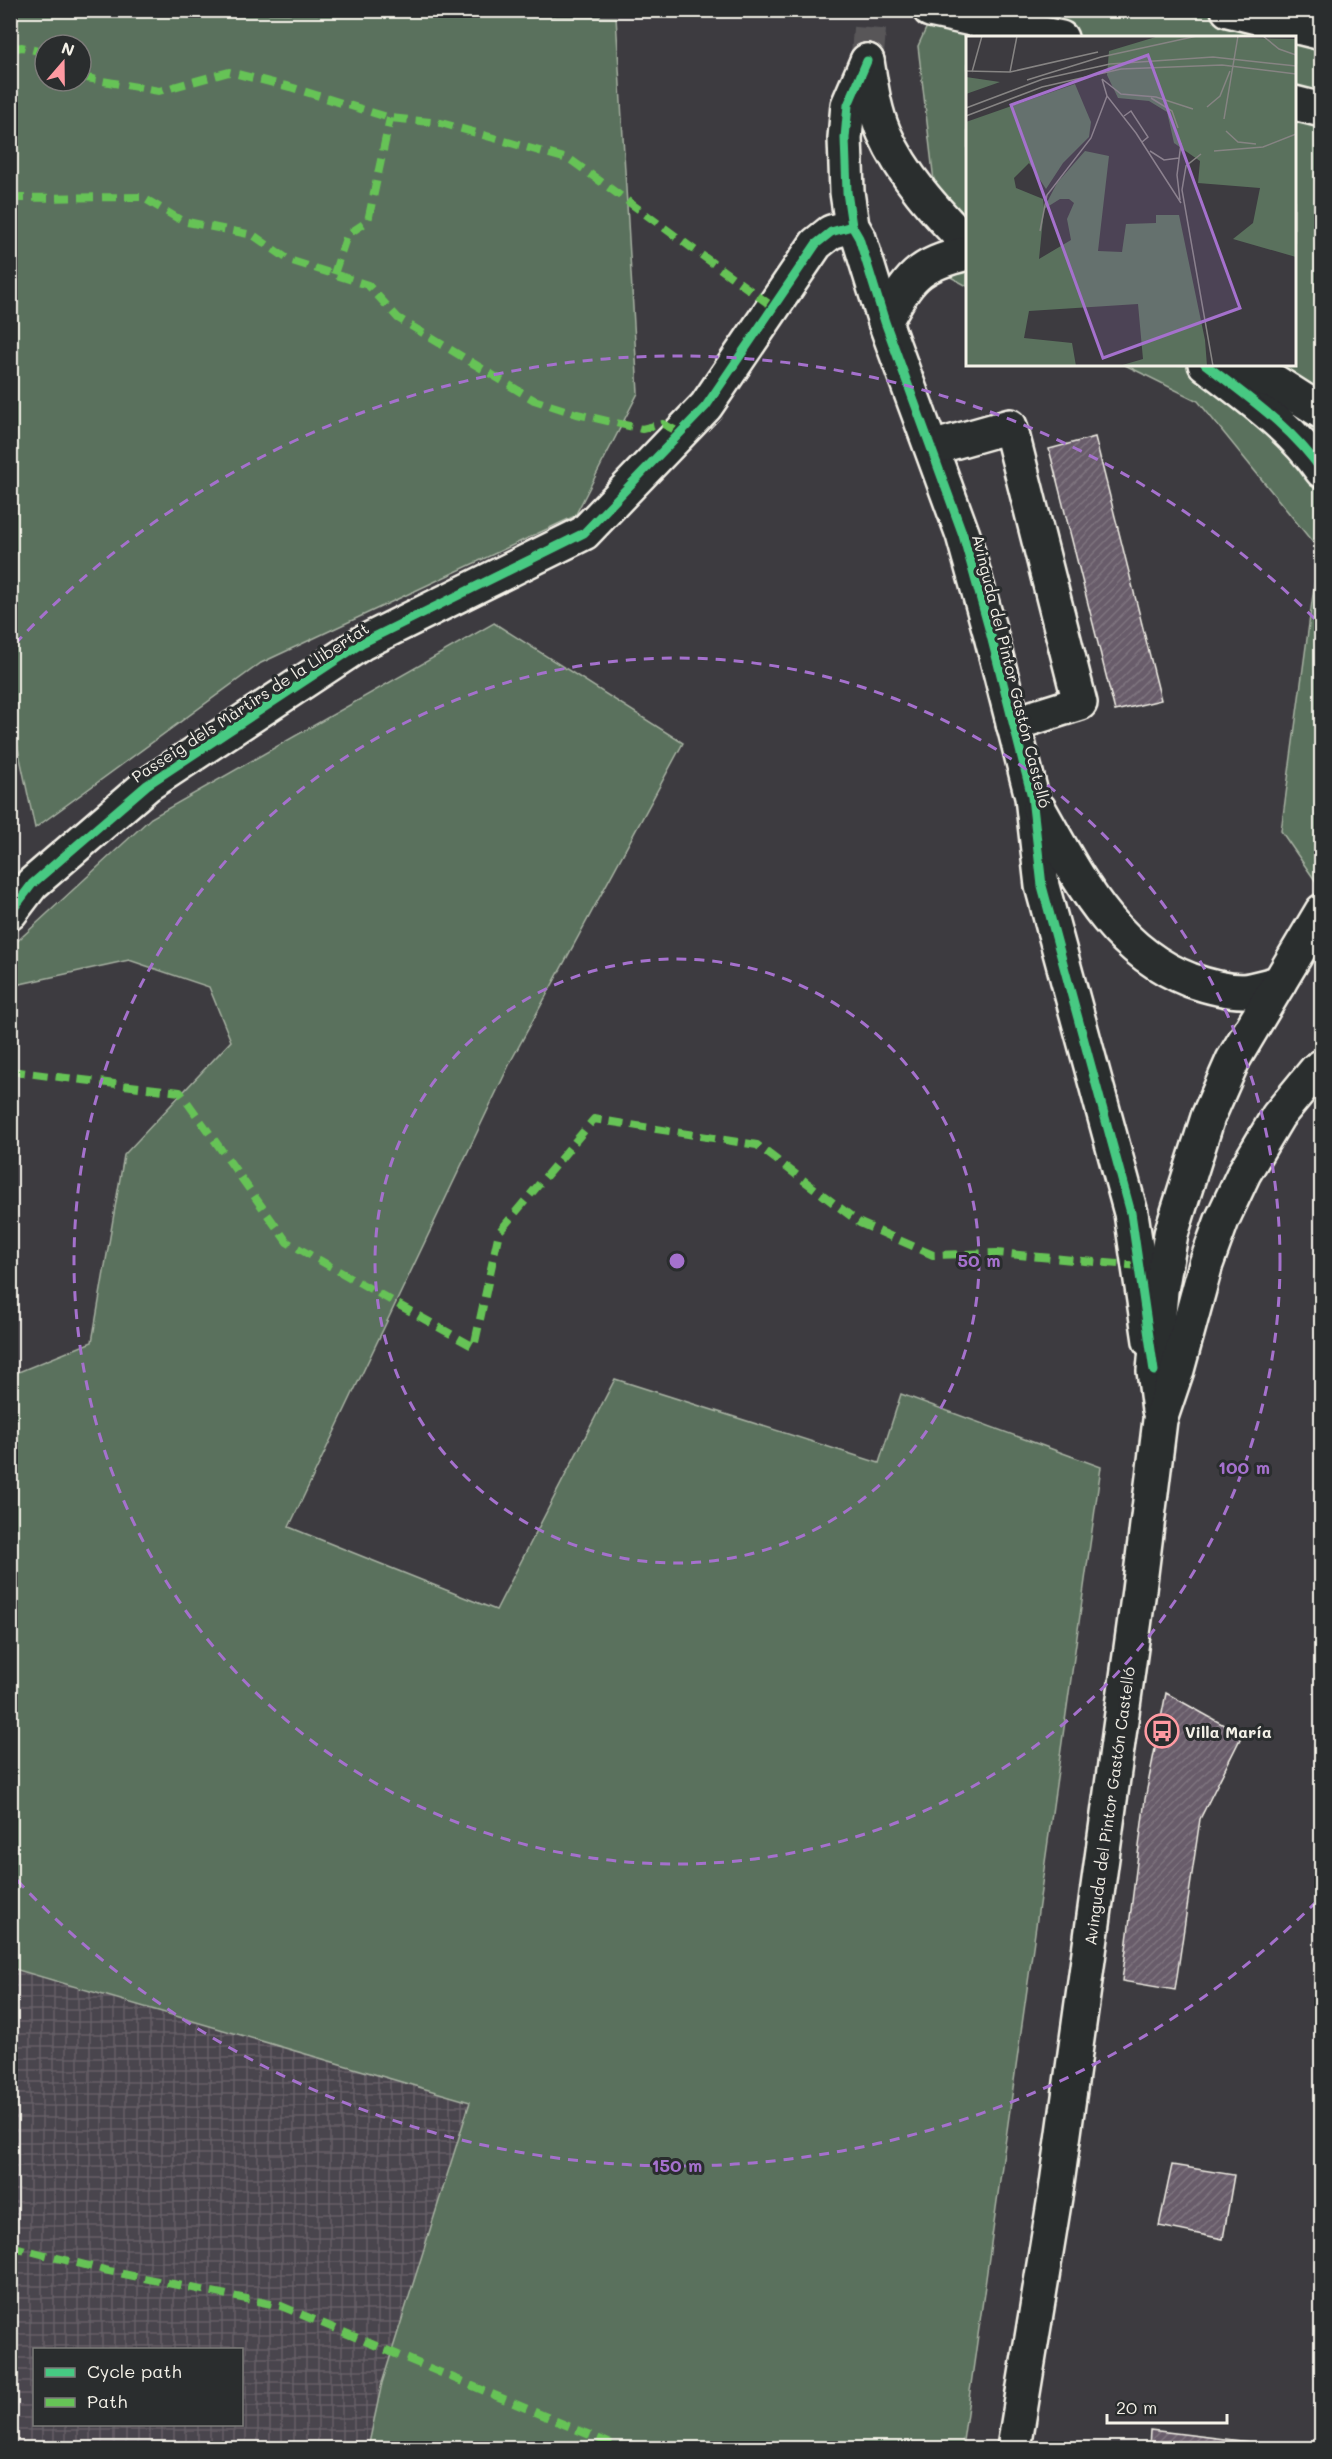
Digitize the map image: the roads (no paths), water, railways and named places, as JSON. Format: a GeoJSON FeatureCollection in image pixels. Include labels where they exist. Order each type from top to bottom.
{"type":"FeatureCollection","features":[{"type":"Feature","properties":{"kind":"main road"},"geometry":{"type":"LineString","coordinates":[[930,10],[1052,36]]}},
{"type":"Feature","properties":{"kind":"main road"},"geometry":{"type":"LineString","coordinates":[[1228,10],[1322,33]]}},
{"type":"Feature","properties":{"kind":"main road","name":"Avinguda del Pintor Gastón Castelló"},"geometry":{"type":"LineString","coordinates":[[966,242],[935,211],[907,173],[884,133],[873,98],[867,61],[848,105],[845,165],[852,226],[859,238],[885,322],[963,535],[1014,724],[1032,796],[1042,886],[1131,1213],[1160,1420]]}},
{"type":"Feature","properties":{"kind":"main road"},"geometry":{"type":"LineString","coordinates":[[1296,104],[1322,110]]}},
{"type":"Feature","properties":{"kind":"main road","name":"Passeig dels Màrtirs de la Llibertat"},"geometry":{"type":"LineString","coordinates":[[10,914],[32,884],[147,784],[362,643],[584,533],[706,406],[816,244],[831,232],[852,226]]}},
{"type":"Feature","properties":{"kind":"main road"},"geometry":{"type":"LineString","coordinates":[[885,322],[910,280],[923,268],[946,258],[966,253]]}},
{"type":"Feature","properties":{"kind":"main road"},"geometry":{"type":"LineString","coordinates":[[1208,366],[1272,417],[1314,459],[1322,471]]}},
{"type":"Feature","properties":{"kind":"main road"},"geometry":{"type":"LineString","coordinates":[[1217,366],[1275,382],[1322,412]]}},
{"type":"Feature","properties":{"kind":"main road"},"geometry":{"type":"LineString","coordinates":[[932,448],[1010,426],[1080,703],[1014,724]]}},
{"type":"Feature","properties":{"kind":"main road","name":"Avinguda del Pintor Gastón Castelló"},"geometry":{"type":"LineString","coordinates":[[1032,796],[1078,877],[1109,923],[1144,956],[1177,975],[1210,988],[1244,991],[1279,983]]}},
{"type":"Feature","properties":{"kind":"main road","name":"Avinguda del Pintor Gastón Castelló"},"geometry":{"type":"LineString","coordinates":[[1154,1371],[1161,1291],[1172,1234],[1208,1117],[1233,1060],[1322,911]]}},
{"type":"Feature","properties":{"kind":"main road","name":"Avinguda del Pintor Gastón Castelló"},"geometry":{"type":"LineString","coordinates":[[1014,2448],[1056,2191],[1139,1590],[1160,1420],[1177,1370],[1206,1264],[1222,1220],[1244,1173],[1278,1116],[1316,1070],[1322,1066]]}},
{"type":"Feature","properties":{"kind":"main road","name":"Avinguda del Pintor Gastón Castelló"},"geometry":{"type":"LineString","coordinates":[[1032,2448],[1056,2191]]}},
{"type":"Feature","properties":{"kind":"tunnel"},"geometry":{"type":"LineString","coordinates":[[867,61],[871,10]]}},
{"type":"Feature","properties":{"kind":"place","name":"Villa María"},"geometry":{"type":"Point","coordinates":[1162,1731]}}]}
